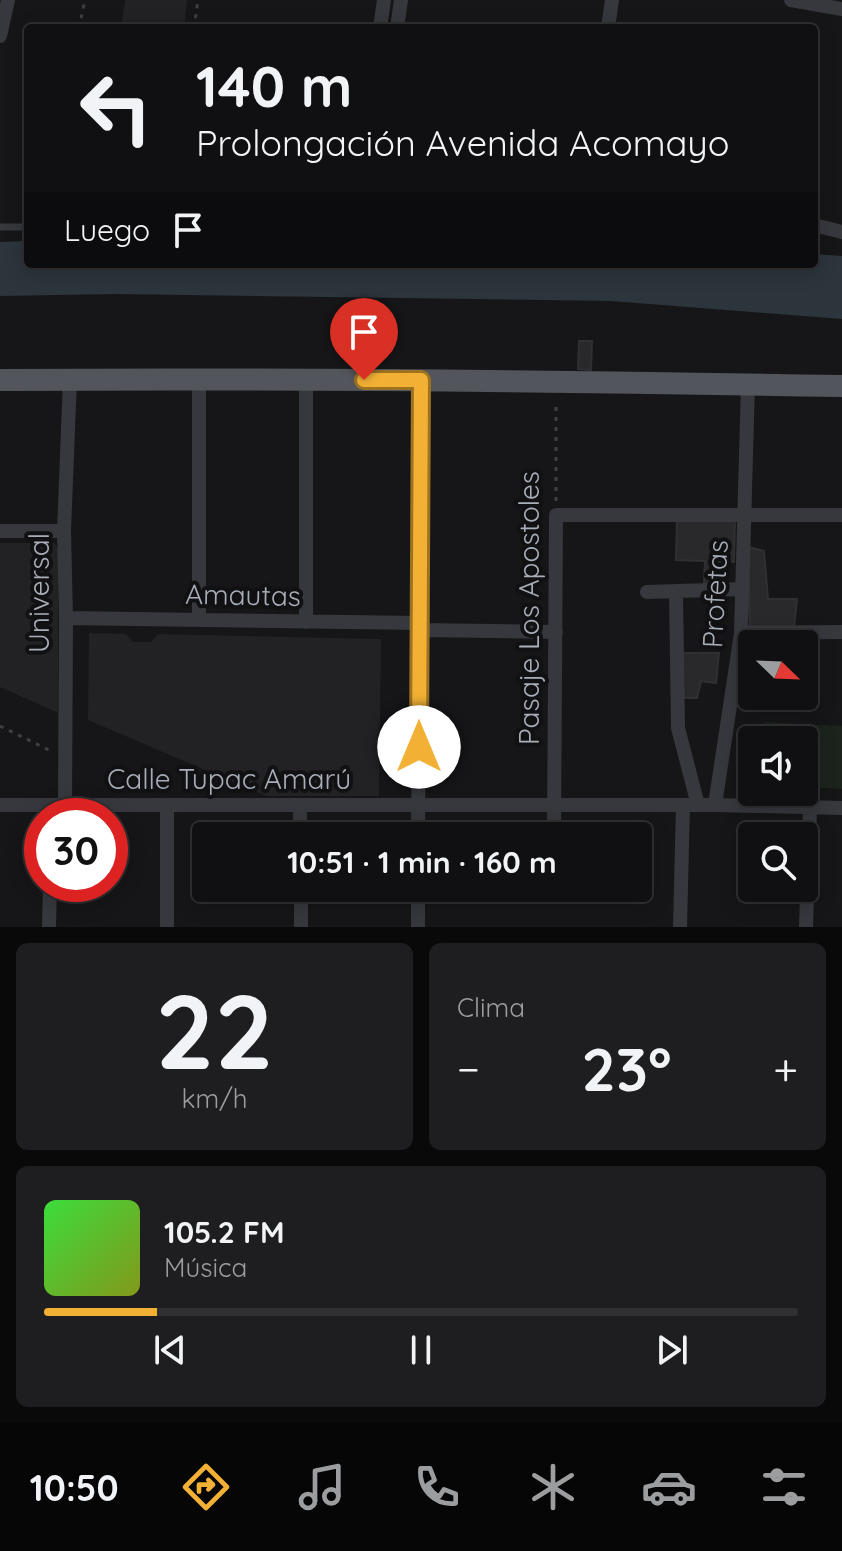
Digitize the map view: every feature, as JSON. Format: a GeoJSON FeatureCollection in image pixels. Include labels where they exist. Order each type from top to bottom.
{"type":"FeatureCollection","features":[{"type":"Feature","properties":{"kind":"main road"},"geometry":{"type":"LineString","coordinates":[[0,380],[421,380],[842,386]]}},
{"type":"Feature","properties":{"kind":"street"},"geometry":{"type":"LineString","coordinates":[[0,36],[8,0]]}},
{"type":"Feature","properties":{"kind":"street"},"geometry":{"type":"LineString","coordinates":[[381,24],[384,0]]}},
{"type":"Feature","properties":{"kind":"street"},"geometry":{"type":"LineString","coordinates":[[398,24],[401,0]]}},
{"type":"Feature","properties":{"kind":"street"},"geometry":{"type":"LineString","coordinates":[[609,24],[612,0]]}},
{"type":"Feature","properties":{"kind":"street"},"geometry":{"type":"LineString","coordinates":[[791,0],[842,9]]}},
{"type":"Feature","properties":{"kind":"street"},"geometry":{"type":"LineString","coordinates":[[818,226],[842,232]]}},
{"type":"Feature","properties":{"kind":"street","name":"Universal"},"geometry":{"type":"LineString","coordinates":[[57,798],[65,758],[64,531],[70,379]]}},
{"type":"Feature","properties":{"kind":"street"},"geometry":{"type":"LineString","coordinates":[[199,379],[199,620]]}},
{"type":"Feature","properties":{"kind":"street"},"geometry":{"type":"LineString","coordinates":[[306,380],[306,622]]}},
{"type":"Feature","properties":{"kind":"street"},"geometry":{"type":"LineString","coordinates":[[418,822],[421,380]]}},
{"type":"Feature","properties":{"kind":"street","name":"Profetas"},"geometry":{"type":"LineString","coordinates":[[741,630],[748,384]]}},
{"type":"Feature","properties":{"kind":"street"},"geometry":{"type":"LineString","coordinates":[[556,515],[842,515]]}},
{"type":"Feature","properties":{"kind":"street","name":"Pasaje Los Apostoles"},"geometry":{"type":"LineString","coordinates":[[554,822],[556,515]]}},
{"type":"Feature","properties":{"kind":"street"},"geometry":{"type":"LineString","coordinates":[[0,531],[64,531]]}},
{"type":"Feature","properties":{"kind":"street"},"geometry":{"type":"LineString","coordinates":[[647,592],[742,589]]}},
{"type":"Feature","properties":{"kind":"street"},"geometry":{"type":"LineString","coordinates":[[676,592],[678,728],[690,805],[680,927]]}},
{"type":"Feature","properties":{"kind":"street","name":"Amautas"},"geometry":{"type":"LineString","coordinates":[[66,618],[306,622],[556,632]]}},
{"type":"Feature","properties":{"kind":"street"},"geometry":{"type":"LineString","coordinates":[[818,632],[842,632]]}},
{"type":"Feature","properties":{"kind":"street","name":"Profetas"},"geometry":{"type":"LineString","coordinates":[[715,805],[738,653]]}},
{"type":"Feature","properties":{"kind":"street","name":"Calle Tupac Amarú"},"geometry":{"type":"LineString","coordinates":[[0,805],[24,807]]}},
{"type":"Feature","properties":{"kind":"street"},"geometry":{"type":"LineString","coordinates":[[167,805],[167,927]]}},
{"type":"Feature","properties":{"kind":"street","name":"Calle Tupac Amarú"},"geometry":{"type":"LineString","coordinates":[[128,806],[715,805],[842,808]]}},
{"type":"Feature","properties":{"kind":"street"},"geometry":{"type":"LineString","coordinates":[[300,806],[300,822]]}},
{"type":"Feature","properties":{"kind":"street"},"geometry":{"type":"LineString","coordinates":[[806,927],[810,808]]}},
{"type":"Feature","properties":{"kind":"street"},"geometry":{"type":"LineString","coordinates":[[49,927],[50,902]]}},
{"type":"Feature","properties":{"kind":"street"},"geometry":{"type":"LineString","coordinates":[[301,902],[301,927]]}},
{"type":"Feature","properties":{"kind":"street"},"geometry":{"type":"LineString","coordinates":[[418,902],[418,927]]}},
{"type":"Feature","properties":{"kind":"lane"},"geometry":{"type":"LineString","coordinates":[[0,227],[24,227]]}},
{"type":"Feature","properties":{"kind":"path"},"geometry":{"type":"LineString","coordinates":[[80,24],[85,0]]}},
{"type":"Feature","properties":{"kind":"path"},"geometry":{"type":"LineString","coordinates":[[195,24],[198,0]]}},
{"type":"Feature","properties":{"kind":"path","name":"Pasaje Los Apostoles"},"geometry":{"type":"LineString","coordinates":[[556,381],[556,515]]}},
{"type":"Feature","properties":{"kind":"path"},"geometry":{"type":"LineString","coordinates":[[0,726],[65,758]]}},
{"type":"Feature","properties":{"kind":"shaded area"},"geometry":{"type":"Polygon","coordinates":[[[125,0],[187,0],[184,24],[122,24],[125,0]]]}},
{"type":"Feature","properties":{"kind":"shaded area"},"geometry":{"type":"Polygon","coordinates":[[[24,241],[24,268],[818,268],[818,254],[842,256],[842,319],[611,301],[115,294],[0,296],[0,242],[24,241]]]}},
{"type":"Feature","properties":{"kind":"shaded area"},"geometry":{"type":"Polygon","coordinates":[[[0,543],[54,543],[58,548],[58,713],[0,687],[0,543]]]}},
{"type":"Feature","properties":{"kind":"shaded area"},"geometry":{"type":"Polygon","coordinates":[[[89,633],[126,634],[133,642],[151,642],[158,634],[381,639],[379,796],[266,796],[88,720],[89,633]]]}},
{"type":"Feature","properties":{"kind":"shaded area"},"geometry":{"type":"Polygon","coordinates":[[[765,722],[842,726],[842,789],[818,788],[818,726],[765,726],[765,722]]]}},
{"type":"Feature","properties":{"kind":"building"},"geometry":{"type":"Polygon","coordinates":[[[579,341],[592,341],[591,370],[578,369],[579,341]]]}},
{"type":"Feature","properties":{"kind":"building"},"geometry":{"type":"Polygon","coordinates":[[[677,517],[735,518],[734,562],[724,561],[723,584],[704,583],[705,561],[676,560],[677,517]]]}},
{"type":"Feature","properties":{"kind":"building"},"geometry":{"type":"Polygon","coordinates":[[[749,547],[764,551],[768,599],[797,599],[794,627],[750,626],[749,547]]]}},
{"type":"Feature","properties":{"kind":"building"},"geometry":{"type":"Polygon","coordinates":[[[681,653],[719,653],[716,683],[701,681],[697,698],[679,698],[681,653]]]}},
{"type":"Feature","properties":{"kind":"route"},"geometry":{"type":"LineString","coordinates":[[364,380],[421,380],[419,747]]}}]}
